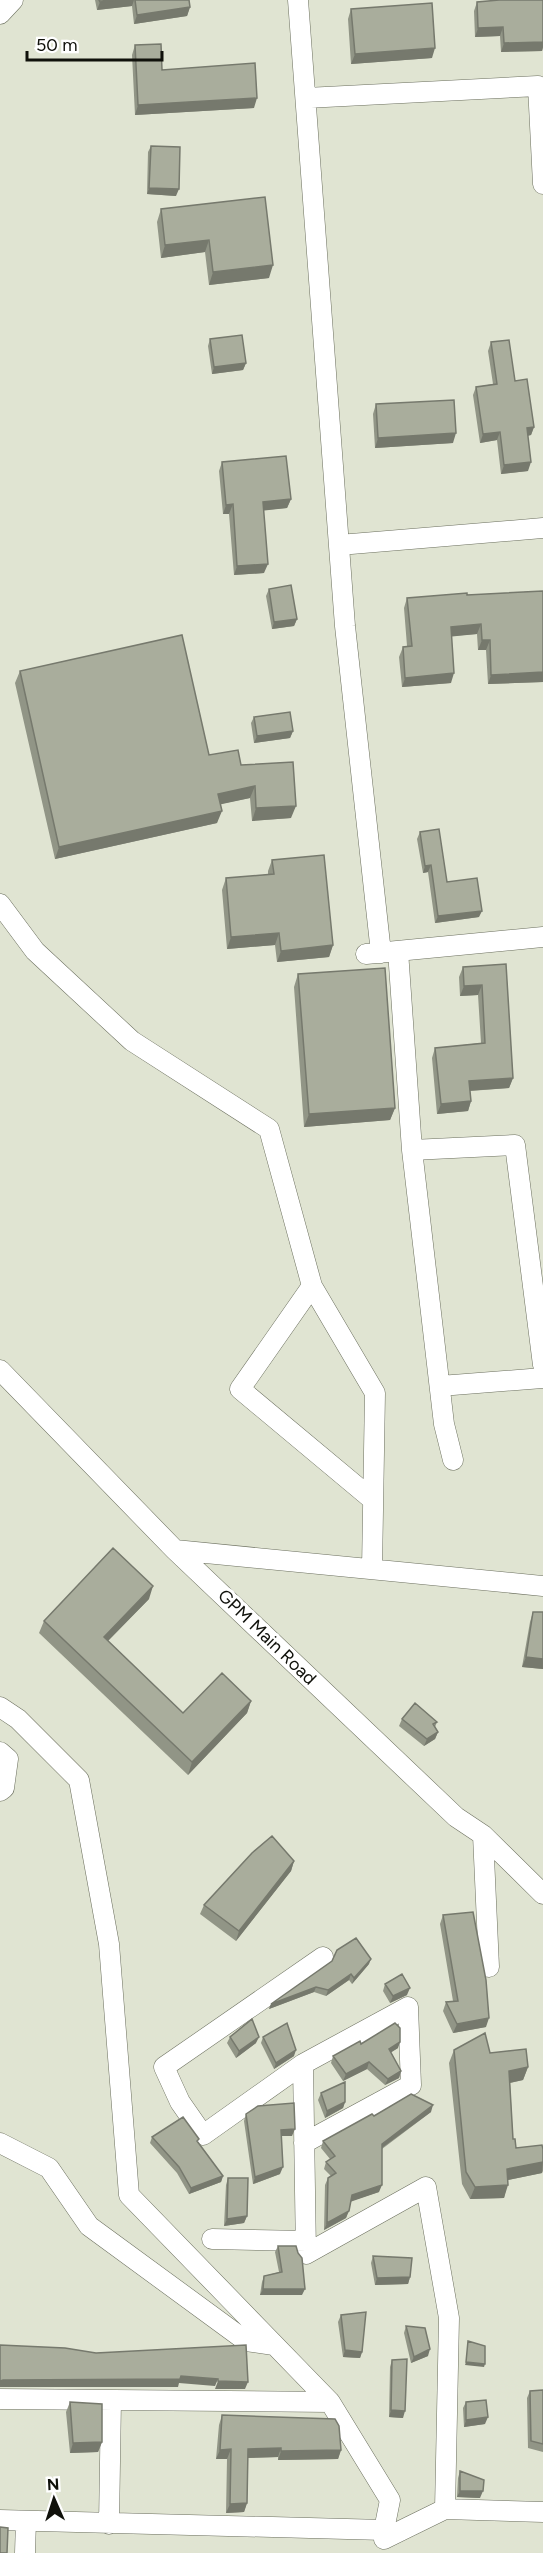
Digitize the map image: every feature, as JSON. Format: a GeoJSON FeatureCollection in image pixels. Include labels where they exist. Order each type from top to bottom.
{"type":"FeatureCollection","features":[{"type":"Feature","properties":{"kind":"street"},"geometry":{"type":"LineString","coordinates":[[0,14],[13,0]]}},
{"type":"Feature","properties":{"kind":"street"},"geometry":{"type":"LineString","coordinates":[[298,0],[345,627],[382,953],[412,1150],[444,1424],[453,1460]]}},
{"type":"Feature","properties":{"kind":"street"},"geometry":{"type":"LineString","coordinates":[[306,98],[538,86],[543,184]]}},
{"type":"Feature","properties":{"kind":"street"},"geometry":{"type":"LineString","coordinates":[[339,545],[543,528]]}},
{"type":"Feature","properties":{"kind":"street"},"geometry":{"type":"LineString","coordinates":[[0,904],[35,951],[132,1041],[269,1129],[312,1286],[375,1393],[372,1569]]}},
{"type":"Feature","properties":{"kind":"street"},"geometry":{"type":"LineString","coordinates":[[382,953],[543,937]]}},
{"type":"Feature","properties":{"kind":"street"},"geometry":{"type":"LineString","coordinates":[[412,1150],[515,1145],[543,1365]]}},
{"type":"Feature","properties":{"kind":"street"},"geometry":{"type":"LineString","coordinates":[[312,1286],[240,1389],[373,1500]]}},
{"type":"Feature","properties":{"kind":"street","name":"GPM Main Road"},"geometry":{"type":"LineString","coordinates":[[0,1370],[175,1550],[456,1817],[483,1835],[541,1892]]}},
{"type":"Feature","properties":{"kind":"street"},"geometry":{"type":"LineString","coordinates":[[440,1386],[543,1378]]}},
{"type":"Feature","properties":{"kind":"street"},"geometry":{"type":"LineString","coordinates":[[175,1550],[543,1583]]}},
{"type":"Feature","properties":{"kind":"street"},"geometry":{"type":"LineString","coordinates":[[0,1707],[18,1719],[79,1780],[109,1944],[129,2195],[330,2402],[390,2500],[384,2541]]}},
{"type":"Feature","properties":{"kind":"street"},"geometry":{"type":"LineString","coordinates":[[0,1752],[8,1760],[4,1788],[0,1791]]}},
{"type":"Feature","properties":{"kind":"street"},"geometry":{"type":"LineString","coordinates":[[483,1835],[489,1967]]}},
{"type":"Feature","properties":{"kind":"street"},"geometry":{"type":"LineString","coordinates":[[304,2143],[411,2085],[408,2007],[303,2064],[203,2135],[180,2102],[165,2067],[323,1957]]}},
{"type":"Feature","properties":{"kind":"street"},"geometry":{"type":"LineString","coordinates":[[303,2064],[306,2254],[426,2187],[449,2318],[445,2509]]}},
{"type":"Feature","properties":{"kind":"street"},"geometry":{"type":"LineString","coordinates":[[0,2142],[49,2168],[89,2226],[246,2341],[274,2345]]}},
{"type":"Feature","properties":{"kind":"street"},"geometry":{"type":"LineString","coordinates":[[212,2239],[306,2241]]}},
{"type":"Feature","properties":{"kind":"street"},"geometry":{"type":"LineString","coordinates":[[0,2399],[330,2402]]}},
{"type":"Feature","properties":{"kind":"street"},"geometry":{"type":"LineString","coordinates":[[109,2524],[111,2400]]}},
{"type":"Feature","properties":{"kind":"street"},"geometry":{"type":"LineString","coordinates":[[0,2520],[109,2524],[384,2541],[445,2509],[543,2512]]}},
{"type":"Feature","properties":{"kind":"street"},"geometry":{"type":"LineString","coordinates":[[25,2553],[26,2521]]}},
{"type":"Feature","properties":{"kind":"building"},"geometry":{"type":"Polygon","coordinates":[[[135,0],[189,0],[190,7],[137,15],[135,0]]]}},
{"type":"Feature","properties":{"kind":"building"},"geometry":{"type":"Polygon","coordinates":[[[543,0],[543,42],[504,43],[503,27],[478,28],[477,2],[543,0]]]}},
{"type":"Feature","properties":{"kind":"building"},"geometry":{"type":"Polygon","coordinates":[[[432,3],[435,48],[355,54],[351,9],[432,3]]]}},
{"type":"Feature","properties":{"kind":"building"},"geometry":{"type":"Polygon","coordinates":[[[161,44],[162,70],[255,63],[257,98],[138,105],[135,45],[161,44]]]}},
{"type":"Feature","properties":{"kind":"building"},"geometry":{"type":"Polygon","coordinates":[[[151,146],[180,147],[179,189],[149,188],[151,146]]]}},
{"type":"Feature","properties":{"kind":"building"},"geometry":{"type":"Polygon","coordinates":[[[265,197],[273,265],[213,272],[209,240],[165,245],[161,209],[265,197]]]}},
{"type":"Feature","properties":{"kind":"building"},"geometry":{"type":"Polygon","coordinates":[[[242,335],[246,363],[214,367],[210,339],[242,335]]]}},
{"type":"Feature","properties":{"kind":"building"},"geometry":{"type":"Polygon","coordinates":[[[509,340],[515,381],[527,379],[534,427],[527,428],[531,462],[504,465],[500,432],[483,434],[476,387],[497,384],[491,342],[509,340]]]}},
{"type":"Feature","properties":{"kind":"building"},"geometry":{"type":"Polygon","coordinates":[[[454,400],[456,433],[378,438],[376,404],[454,400]]]}},
{"type":"Feature","properties":{"kind":"building"},"geometry":{"type":"Polygon","coordinates":[[[286,456],[291,499],[263,502],[268,564],[237,566],[233,504],[226,505],[222,462],[286,456]]]}},
{"type":"Feature","properties":{"kind":"building"},"geometry":{"type":"Polygon","coordinates":[[[291,585],[297,619],[274,622],[269,589],[291,585]]]}},
{"type":"Feature","properties":{"kind":"building"},"geometry":{"type":"Polygon","coordinates":[[[543,591],[543,672],[491,675],[490,640],[482,640],[481,624],[451,627],[454,673],[405,678],[403,647],[412,646],[407,598],[467,593],[467,595],[543,591]]]}},
{"type":"Feature","properties":{"kind":"building"},"geometry":{"type":"Polygon","coordinates":[[[182,635],[209,755],[238,750],[241,765],[293,762],[296,806],[256,808],[255,786],[218,794],[222,811],[59,847],[20,671],[182,635]]]}},
{"type":"Feature","properties":{"kind":"building"},"geometry":{"type":"Polygon","coordinates":[[[290,712],[293,731],[257,736],[254,717],[290,712]]]}},
{"type":"Feature","properties":{"kind":"building"},"geometry":{"type":"Polygon","coordinates":[[[439,829],[447,882],[477,878],[482,911],[438,916],[431,865],[425,866],[420,832],[439,829]]]}},
{"type":"Feature","properties":{"kind":"building"},"geometry":{"type":"Polygon","coordinates":[[[324,855],[333,945],[281,951],[279,933],[231,937],[226,878],[274,874],[272,860],[324,855]]]}},
{"type":"Feature","properties":{"kind":"building"},"geometry":{"type":"Polygon","coordinates":[[[506,964],[513,1078],[469,1081],[471,1101],[441,1104],[435,1048],[485,1043],[482,985],[464,986],[463,967],[506,964]]]}},
{"type":"Feature","properties":{"kind":"building"},"geometry":{"type":"Polygon","coordinates":[[[385,968],[395,1108],[309,1114],[298,974],[385,968]]]}},
{"type":"Feature","properties":{"kind":"building"},"geometry":{"type":"Polygon","coordinates":[[[113,1548],[153,1586],[104,1637],[183,1713],[222,1673],[251,1701],[192,1762],[44,1621],[113,1548]]]}},
{"type":"Feature","properties":{"kind":"building"},"geometry":{"type":"Polygon","coordinates":[[[533,1612],[543,1612],[543,1659],[526,1657],[533,1612]]]}},
{"type":"Feature","properties":{"kind":"building"},"geometry":{"type":"Polygon","coordinates":[[[415,1703],[437,1722],[433,1724],[438,1732],[427,1739],[402,1719],[415,1703]]]}},
{"type":"Feature","properties":{"kind":"building"},"geometry":{"type":"Polygon","coordinates":[[[272,1836],[294,1861],[239,1931],[204,1905],[252,1853],[272,1836]]]}},
{"type":"Feature","properties":{"kind":"building"},"geometry":{"type":"Polygon","coordinates":[[[473,1912],[486,1980],[489,2018],[457,2024],[446,2002],[458,2001],[443,1915],[473,1912]]]}},
{"type":"Feature","properties":{"kind":"building"},"geometry":{"type":"Polygon","coordinates":[[[356,1938],[371,1959],[354,1978],[351,1974],[328,1990],[316,1987],[271,2004],[332,1961],[337,1950],[356,1938]]]}},
{"type":"Feature","properties":{"kind":"building"},"geometry":{"type":"Polygon","coordinates":[[[402,1974],[410,1988],[393,1996],[385,1984],[402,1974]]]}},
{"type":"Feature","properties":{"kind":"building"},"geometry":{"type":"Polygon","coordinates":[[[252,2019],[259,2037],[239,2051],[230,2037],[252,2019]]]}},
{"type":"Feature","properties":{"kind":"building"},"geometry":{"type":"Polygon","coordinates":[[[287,2023],[296,2050],[276,2063],[263,2037],[287,2023]]]}},
{"type":"Feature","properties":{"kind":"building"},"geometry":{"type":"Polygon","coordinates":[[[395,2023],[400,2028],[400,2042],[389,2049],[401,2071],[388,2079],[369,2062],[346,2074],[333,2056],[360,2041],[361,2044],[395,2023]]]}},
{"type":"Feature","properties":{"kind":"building"},"geometry":{"type":"Polygon","coordinates":[[[485,2033],[490,2053],[526,2049],[528,2067],[509,2071],[513,2139],[515,2139],[516,2148],[542,2145],[543,2162],[507,2169],[508,2185],[475,2187],[466,2172],[454,2050],[485,2033]]]}},
{"type":"Feature","properties":{"kind":"building"},"geometry":{"type":"Polygon","coordinates":[[[345,2082],[345,2102],[327,2111],[321,2093],[345,2082]]]}},
{"type":"Feature","properties":{"kind":"building"},"geometry":{"type":"Polygon","coordinates":[[[411,2094],[433,2105],[382,2144],[382,2185],[352,2195],[349,2211],[327,2223],[328,2178],[336,2173],[326,2162],[335,2156],[323,2141],[372,2114],[374,2116],[411,2094]]]}},
{"type":"Feature","properties":{"kind":"building"},"geometry":{"type":"Polygon","coordinates":[[[294,2103],[295,2129],[281,2130],[283,2167],[255,2177],[246,2114],[258,2106],[294,2103]]]}},
{"type":"Feature","properties":{"kind":"building"},"geometry":{"type":"Polygon","coordinates":[[[183,2117],[199,2139],[197,2141],[223,2176],[191,2188],[179,2167],[152,2137],[183,2117]]]}},
{"type":"Feature","properties":{"kind":"building"},"geometry":{"type":"Polygon","coordinates":[[[228,2178],[248,2178],[247,2216],[227,2219],[228,2178]]]}},
{"type":"Feature","properties":{"kind":"building"},"geometry":{"type":"Polygon","coordinates":[[[278,2246],[296,2246],[302,2258],[305,2289],[263,2289],[264,2276],[282,2272],[278,2246]]]}},
{"type":"Feature","properties":{"kind":"building"},"geometry":{"type":"Polygon","coordinates":[[[373,2256],[412,2258],[410,2277],[377,2278],[373,2256]]]}},
{"type":"Feature","properties":{"kind":"building"},"geometry":{"type":"Polygon","coordinates":[[[366,2312],[362,2352],[345,2350],[341,2315],[366,2312]]]}},
{"type":"Feature","properties":{"kind":"building"},"geometry":{"type":"Polygon","coordinates":[[[406,2326],[425,2328],[430,2349],[414,2357],[406,2326]]]}},
{"type":"Feature","properties":{"kind":"building"},"geometry":{"type":"Polygon","coordinates":[[[468,2341],[485,2346],[485,2364],[466,2362],[468,2341]]]}},
{"type":"Feature","properties":{"kind":"building"},"geometry":{"type":"Polygon","coordinates":[[[0,2345],[65,2348],[96,2353],[246,2345],[248,2382],[181,2376],[180,2379],[0,2381],[0,2345]]]}},
{"type":"Feature","properties":{"kind":"building"},"geometry":{"type":"Polygon","coordinates":[[[407,2359],[405,2411],[391,2410],[392,2360],[407,2359]]]}},
{"type":"Feature","properties":{"kind":"building"},"geometry":{"type":"Polygon","coordinates":[[[543,2390],[543,2444],[531,2441],[530,2391],[543,2390]]]}},
{"type":"Feature","properties":{"kind":"building"},"geometry":{"type":"Polygon","coordinates":[[[486,2400],[488,2417],[466,2420],[466,2402],[486,2400]]]}},
{"type":"Feature","properties":{"kind":"building"},"geometry":{"type":"Polygon","coordinates":[[[70,2402],[102,2404],[102,2442],[73,2443],[70,2402]]]}},
{"type":"Feature","properties":{"kind":"building"},"geometry":{"type":"Polygon","coordinates":[[[222,2415],[335,2419],[339,2426],[341,2450],[248,2449],[247,2503],[230,2504],[231,2449],[220,2450],[222,2415]]]}},
{"type":"Feature","properties":{"kind":"building"},"geometry":{"type":"Polygon","coordinates":[[[460,2471],[484,2480],[483,2491],[460,2491],[460,2471]]]}},
{"type":"Feature","properties":{"kind":"building"},"geometry":{"type":"Polygon","coordinates":[[[0,2527],[8,2528],[7,2553],[0,2553],[0,2527]]]}}]}
